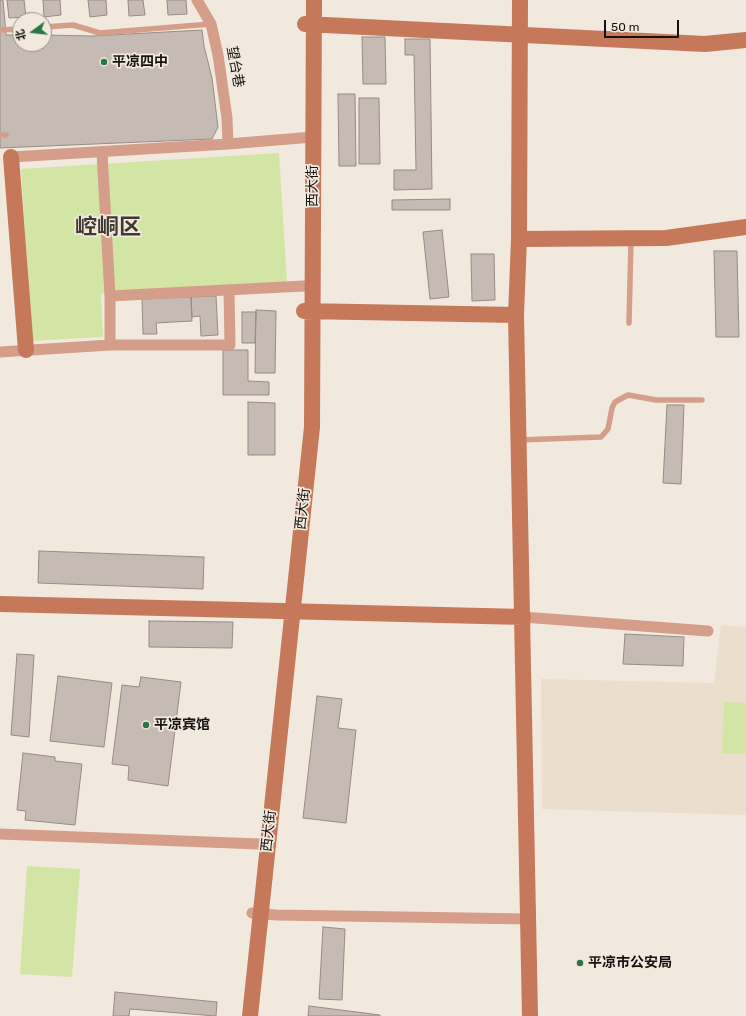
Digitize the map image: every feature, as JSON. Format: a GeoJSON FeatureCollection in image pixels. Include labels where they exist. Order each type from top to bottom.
{"type":"FeatureCollection","features":[{"type":"Feature","properties":{"kind":"street","name":"望台巷"},"geometry":{"type":"LineString","coordinates":[[197,0],[211,24],[223,76],[228,144]]}},
{"type":"Feature","properties":{"kind":"street","name":"西大街"},"geometry":{"type":"LineString","coordinates":[[250,1016],[259,844],[312,427],[308,311],[309,24],[305,0]]}},
{"type":"Feature","properties":{"kind":"street","name":"西大街"},"geometry":{"type":"LineString","coordinates":[[309,24],[314,0]]}},
{"type":"Feature","properties":{"kind":"street"},"geometry":{"type":"LineString","coordinates":[[520,0],[519,239],[516,315],[530,1016]]}},
{"type":"Feature","properties":{"kind":"street"},"geometry":{"type":"LineString","coordinates":[[309,24],[705,44],[746,40]]}},
{"type":"Feature","properties":{"kind":"street","name":"西大街"},"geometry":{"type":"LineString","coordinates":[[308,311],[304,286],[309,137]]}},
{"type":"Feature","properties":{"kind":"street"},"geometry":{"type":"LineString","coordinates":[[26,350],[11,158],[228,144],[309,137]]}},
{"type":"Feature","properties":{"kind":"street"},"geometry":{"type":"LineString","coordinates":[[102,152],[110,296],[110,345]]}},
{"type":"Feature","properties":{"kind":"street"},"geometry":{"type":"LineString","coordinates":[[519,239],[666,238],[746,227]]}},
{"type":"Feature","properties":{"kind":"street"},"geometry":{"type":"LineString","coordinates":[[110,296],[304,286]]}},
{"type":"Feature","properties":{"kind":"street"},"geometry":{"type":"LineString","coordinates":[[0,352],[110,345],[230,345],[229,290]]}},
{"type":"Feature","properties":{"kind":"street"},"geometry":{"type":"LineString","coordinates":[[308,311],[516,315]]}},
{"type":"Feature","properties":{"kind":"street"},"geometry":{"type":"LineString","coordinates":[[0,604],[523,617],[708,631]]}},
{"type":"Feature","properties":{"kind":"street","name":"西大街"},"geometry":{"type":"LineString","coordinates":[[241,1016],[256,913],[288,612]]}},
{"type":"Feature","properties":{"kind":"street"},"geometry":{"type":"LineString","coordinates":[[0,834],[259,844]]}},
{"type":"Feature","properties":{"kind":"street"},"geometry":{"type":"LineString","coordinates":[[256,913],[528,919]]}},
{"type":"Feature","properties":{"kind":"lane"},"geometry":{"type":"LineString","coordinates":[[52,26],[73,25],[100,32],[211,24]]}},
{"type":"Feature","properties":{"kind":"lane"},"geometry":{"type":"LineString","coordinates":[[0,30],[12,29]]}},
{"type":"Feature","properties":{"kind":"lane"},"geometry":{"type":"LineString","coordinates":[[629,323],[632,238]]}},
{"type":"Feature","properties":{"kind":"lane"},"geometry":{"type":"LineString","coordinates":[[519,440],[601,437],[608,429],[612,408],[615,402],[628,395],[656,400],[702,400]]}},
{"type":"Feature","properties":{"kind":"shaded area"},"geometry":{"type":"Polygon","coordinates":[[[721,625],[746,627],[746,815],[542,809],[541,679],[714,683],[721,625]]]}},
{"type":"Feature","properties":{"kind":"green space"},"geometry":{"type":"Polygon","coordinates":[[[279,153],[287,283],[101,294],[103,337],[32,341],[21,169],[279,153]]]}},
{"type":"Feature","properties":{"kind":"green space"},"geometry":{"type":"Polygon","coordinates":[[[724,702],[746,703],[746,754],[722,753],[724,702]]]}},
{"type":"Feature","properties":{"kind":"green space"},"geometry":{"type":"Polygon","coordinates":[[[27,866],[80,869],[72,977],[20,974],[27,866]]]}},
{"type":"Feature","properties":{"kind":"building","name":"平凉四中"},"geometry":{"type":"Polygon","coordinates":[[[0,0],[3,0],[6,35],[12,35],[12,52],[52,52],[52,35],[92,36],[202,30],[204,46],[212,78],[218,127],[212,139],[0,148],[0,0]]]}},
{"type":"Feature","properties":{"kind":"building"},"geometry":{"type":"Polygon","coordinates":[[[7,0],[24,0],[25,12],[12,12],[12,18],[9,18],[7,0]]]}},
{"type":"Feature","properties":{"kind":"building"},"geometry":{"type":"Polygon","coordinates":[[[43,0],[60,0],[61,15],[52,16],[52,12],[44,12],[43,0]]]}},
{"type":"Feature","properties":{"kind":"building"},"geometry":{"type":"Polygon","coordinates":[[[88,0],[106,0],[107,15],[90,17],[88,0]]]}},
{"type":"Feature","properties":{"kind":"building"},"geometry":{"type":"Polygon","coordinates":[[[128,0],[143,0],[145,15],[129,16],[128,0]]]}},
{"type":"Feature","properties":{"kind":"building"},"geometry":{"type":"Polygon","coordinates":[[[167,0],[186,0],[187,14],[168,15],[167,0]]]}},
{"type":"Feature","properties":{"kind":"building"},"geometry":{"type":"Polygon","coordinates":[[[362,37],[385,37],[386,84],[363,84],[362,37]]]}},
{"type":"Feature","properties":{"kind":"building"},"geometry":{"type":"Polygon","coordinates":[[[405,39],[430,39],[432,189],[394,190],[394,170],[416,170],[414,55],[405,55],[405,39]]]}},
{"type":"Feature","properties":{"kind":"building"},"geometry":{"type":"Polygon","coordinates":[[[338,94],[355,94],[356,166],[339,166],[338,94]]]}},
{"type":"Feature","properties":{"kind":"building"},"geometry":{"type":"Polygon","coordinates":[[[359,98],[379,98],[380,164],[359,164],[359,98]]]}},
{"type":"Feature","properties":{"kind":"building"},"geometry":{"type":"Polygon","coordinates":[[[450,199],[450,210],[392,210],[392,200],[450,199]]]}},
{"type":"Feature","properties":{"kind":"building"},"geometry":{"type":"Polygon","coordinates":[[[442,230],[449,297],[430,299],[423,232],[442,230]]]}},
{"type":"Feature","properties":{"kind":"building"},"geometry":{"type":"Polygon","coordinates":[[[714,251],[737,251],[739,337],[716,337],[714,251]]]}},
{"type":"Feature","properties":{"kind":"building"},"geometry":{"type":"Polygon","coordinates":[[[471,254],[494,254],[495,300],[472,301],[471,254]]]}},
{"type":"Feature","properties":{"kind":"building"},"geometry":{"type":"Polygon","coordinates":[[[216,296],[218,335],[201,336],[200,316],[192,317],[191,297],[216,296]]]}},
{"type":"Feature","properties":{"kind":"building"},"geometry":{"type":"Polygon","coordinates":[[[191,297],[192,321],[156,323],[157,334],[143,334],[142,299],[191,297]]]}},
{"type":"Feature","properties":{"kind":"building"},"geometry":{"type":"Polygon","coordinates":[[[256,310],[276,311],[275,373],[255,373],[256,310]]]}},
{"type":"Feature","properties":{"kind":"building"},"geometry":{"type":"Polygon","coordinates":[[[242,312],[256,312],[255,343],[242,343],[242,312]]]}},
{"type":"Feature","properties":{"kind":"building"},"geometry":{"type":"Polygon","coordinates":[[[223,350],[248,350],[248,381],[269,382],[269,395],[223,395],[223,350]]]}},
{"type":"Feature","properties":{"kind":"building"},"geometry":{"type":"Polygon","coordinates":[[[248,402],[275,403],[275,455],[248,455],[248,402]]]}},
{"type":"Feature","properties":{"kind":"building"},"geometry":{"type":"Polygon","coordinates":[[[667,405],[684,405],[681,484],[663,483],[667,405]]]}},
{"type":"Feature","properties":{"kind":"building"},"geometry":{"type":"Polygon","coordinates":[[[39,551],[204,557],[203,589],[38,583],[39,551]]]}},
{"type":"Feature","properties":{"kind":"building"},"geometry":{"type":"Polygon","coordinates":[[[149,621],[233,622],[232,648],[149,647],[149,621]]]}},
{"type":"Feature","properties":{"kind":"building"},"geometry":{"type":"Polygon","coordinates":[[[625,634],[684,637],[683,666],[623,664],[625,634]]]}},
{"type":"Feature","properties":{"kind":"building"},"geometry":{"type":"Polygon","coordinates":[[[17,654],[34,655],[29,737],[11,735],[17,654]]]}},
{"type":"Feature","properties":{"kind":"building"},"geometry":{"type":"Polygon","coordinates":[[[58,676],[112,683],[104,747],[50,741],[58,676]]]}},
{"type":"Feature","properties":{"kind":"building","name":"平凉宾馆"},"geometry":{"type":"Polygon","coordinates":[[[141,677],[181,682],[168,786],[128,780],[129,766],[112,764],[122,685],[139,687],[141,677]]]}},
{"type":"Feature","properties":{"kind":"building"},"geometry":{"type":"Polygon","coordinates":[[[317,696],[342,699],[338,728],[356,730],[346,823],[303,818],[317,696]]]}},
{"type":"Feature","properties":{"kind":"building"},"geometry":{"type":"Polygon","coordinates":[[[23,753],[55,757],[55,761],[82,764],[75,825],[25,820],[26,811],[17,810],[23,753]]]}},
{"type":"Feature","properties":{"kind":"building"},"geometry":{"type":"Polygon","coordinates":[[[323,927],[345,929],[342,1000],[319,999],[323,927]]]}},
{"type":"Feature","properties":{"kind":"building"},"geometry":{"type":"Polygon","coordinates":[[[115,992],[217,1002],[216,1016],[130,1009],[129,1016],[113,1016],[115,992]]]}},
{"type":"Feature","properties":{"kind":"building"},"geometry":{"type":"Polygon","coordinates":[[[309,1006],[380,1015],[380,1016],[308,1016],[309,1006]]]}},
{"type":"Feature","properties":{"kind":"place","name":"平凉四中"},"geometry":{"type":"Point","coordinates":[104,62]}},
{"type":"Feature","properties":{"kind":"place","name":"平凉宾馆"},"geometry":{"type":"Point","coordinates":[146,725]}},
{"type":"Feature","properties":{"kind":"place","name":"平凉市公安局"},"geometry":{"type":"Point","coordinates":[580,963]}},
{"type":"Feature","properties":{"kind":"district","name":"崆峒区"},"geometry":{"type":"Point","coordinates":[108,228]}}]}
